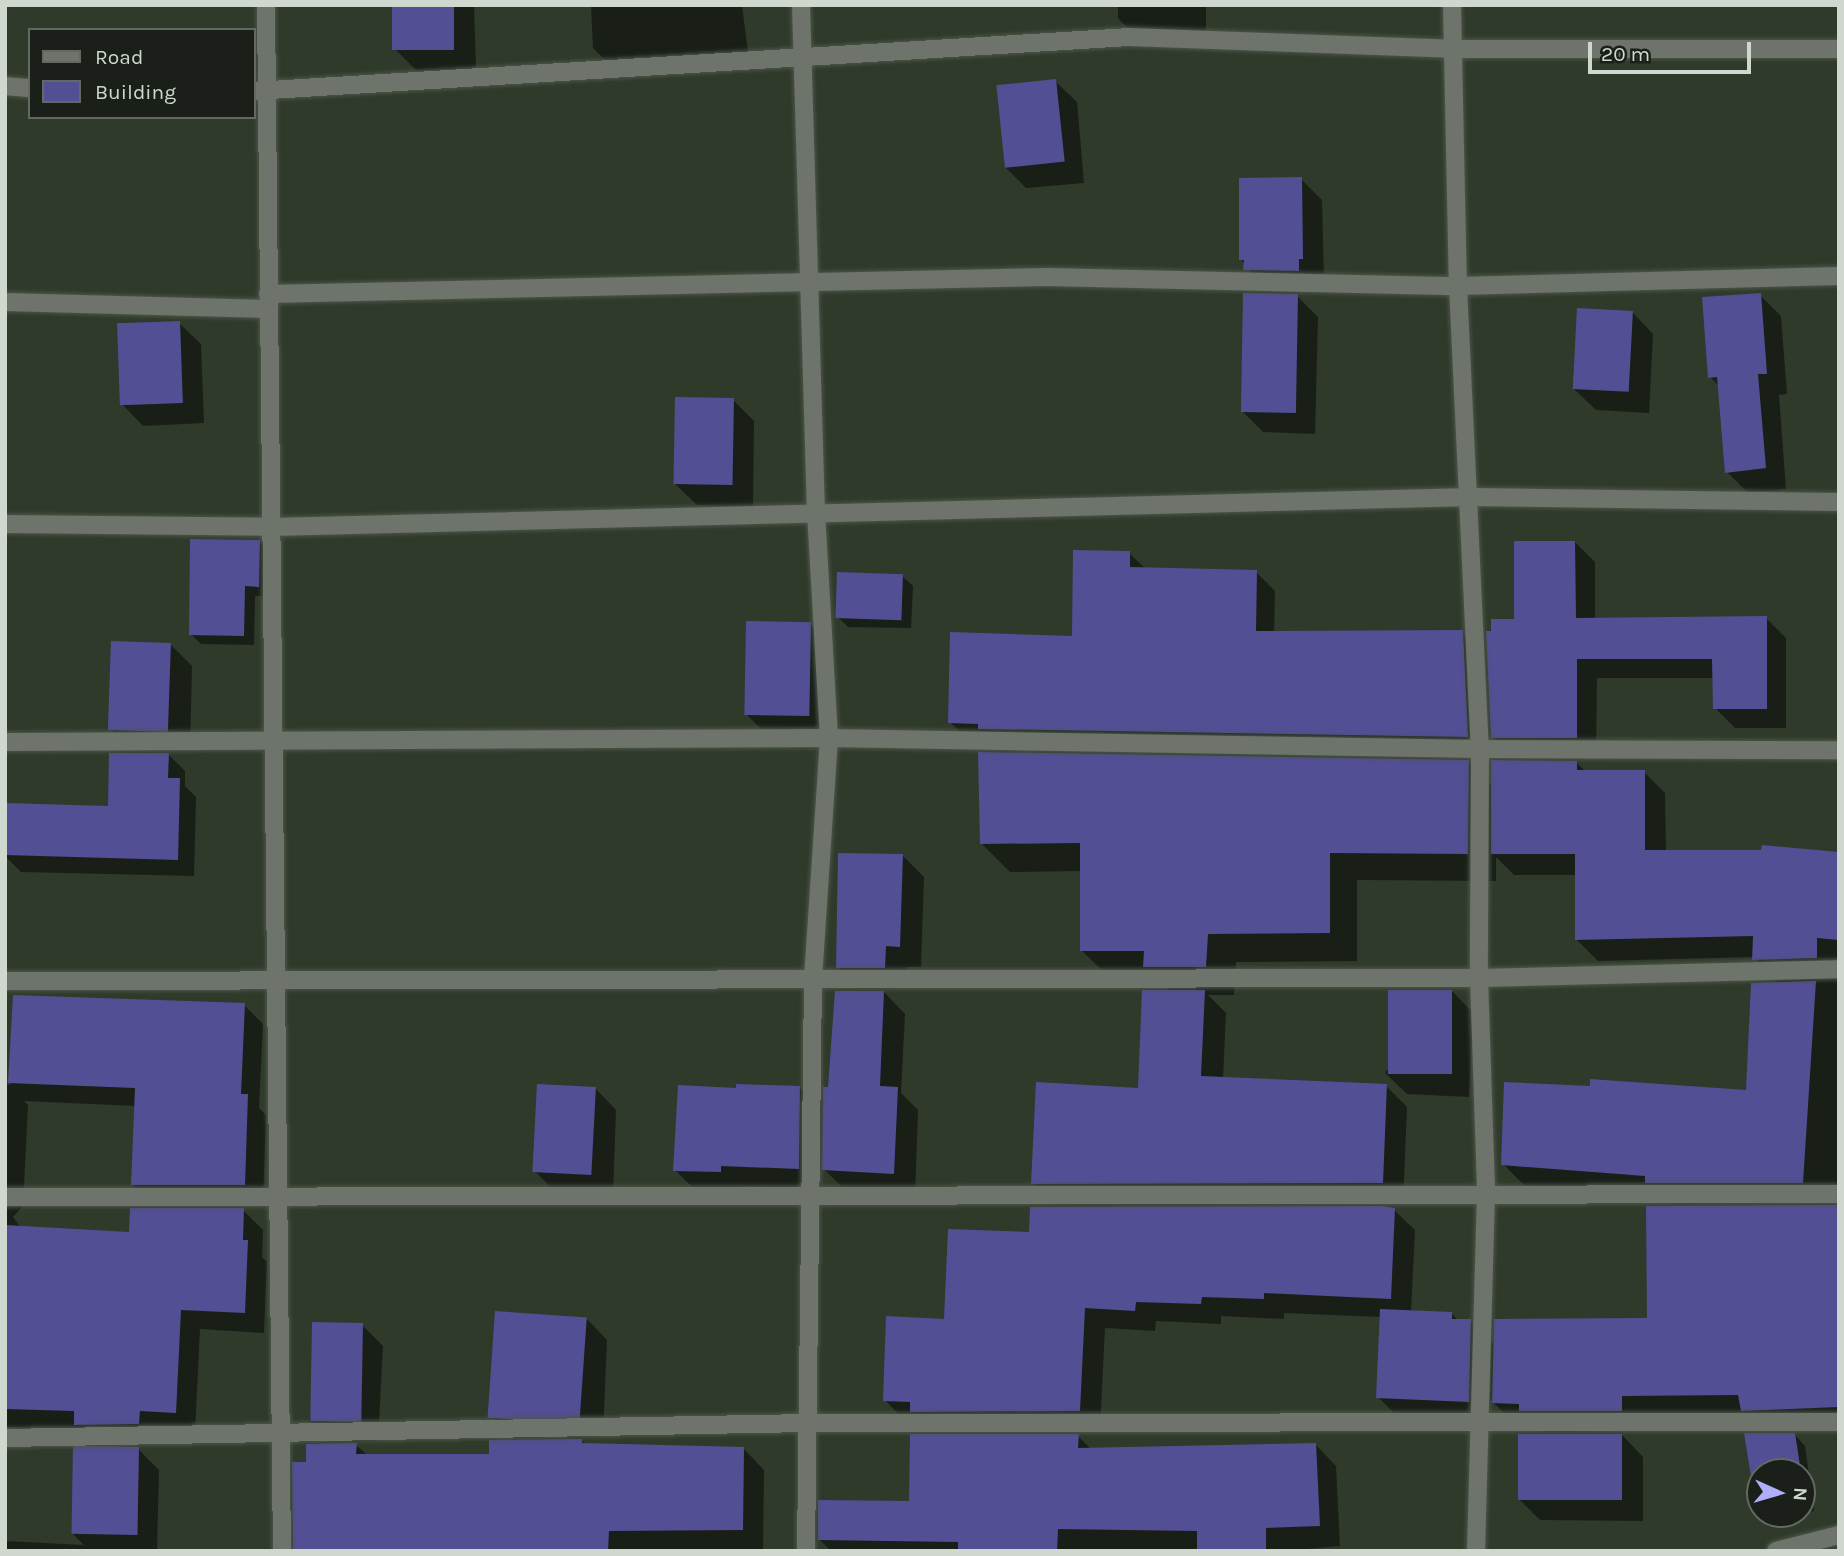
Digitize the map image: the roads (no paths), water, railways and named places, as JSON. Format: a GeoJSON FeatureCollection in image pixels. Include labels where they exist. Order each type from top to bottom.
{"type":"FeatureCollection","features":[{"type":"Feature","properties":{"kind":"street"},"geometry":{"type":"LineString","coordinates":[[266,5],[260,90],[269,301],[281,1199],[282,1551]]}},
{"type":"Feature","properties":{"kind":"street"},"geometry":{"type":"LineString","coordinates":[[801,5],[816,512],[829,738],[813,979],[806,1551]]}},
{"type":"Feature","properties":{"kind":"street"},"geometry":{"type":"LineString","coordinates":[[1452,5],[1458,286],[1472,497],[1480,749],[1479,978],[1486,1193],[1476,1551]]}},
{"type":"Feature","properties":{"kind":"street"},"geometry":{"type":"LineString","coordinates":[[260,90],[803,54],[1129,37],[1452,49],[1839,48]]}},
{"type":"Feature","properties":{"kind":"street"},"geometry":{"type":"LineString","coordinates":[[5,86],[28,88]]}},
{"type":"Feature","properties":{"kind":"street"},"geometry":{"type":"LineString","coordinates":[[5,302],[269,301],[1046,277],[1458,286],[1839,276]]}},
{"type":"Feature","properties":{"kind":"street"},"geometry":{"type":"LineString","coordinates":[[5,524],[272,527],[1472,497],[1839,502]]}},
{"type":"Feature","properties":{"kind":"street"},"geometry":{"type":"LineString","coordinates":[[5,742],[829,738],[1480,749],[1839,750]]}},
{"type":"Feature","properties":{"kind":"street"},"geometry":{"type":"LineString","coordinates":[[5,981],[1479,978],[1839,969]]}},
{"type":"Feature","properties":{"kind":"street"},"geometry":{"type":"LineString","coordinates":[[5,1198],[1839,1194]]}},
{"type":"Feature","properties":{"kind":"street"},"geometry":{"type":"LineString","coordinates":[[5,1438],[807,1423],[1478,1426],[1839,1422]]}},
{"type":"Feature","properties":{"kind":"street"},"geometry":{"type":"LineString","coordinates":[[1776,1551],[1839,1535]]}}]}
